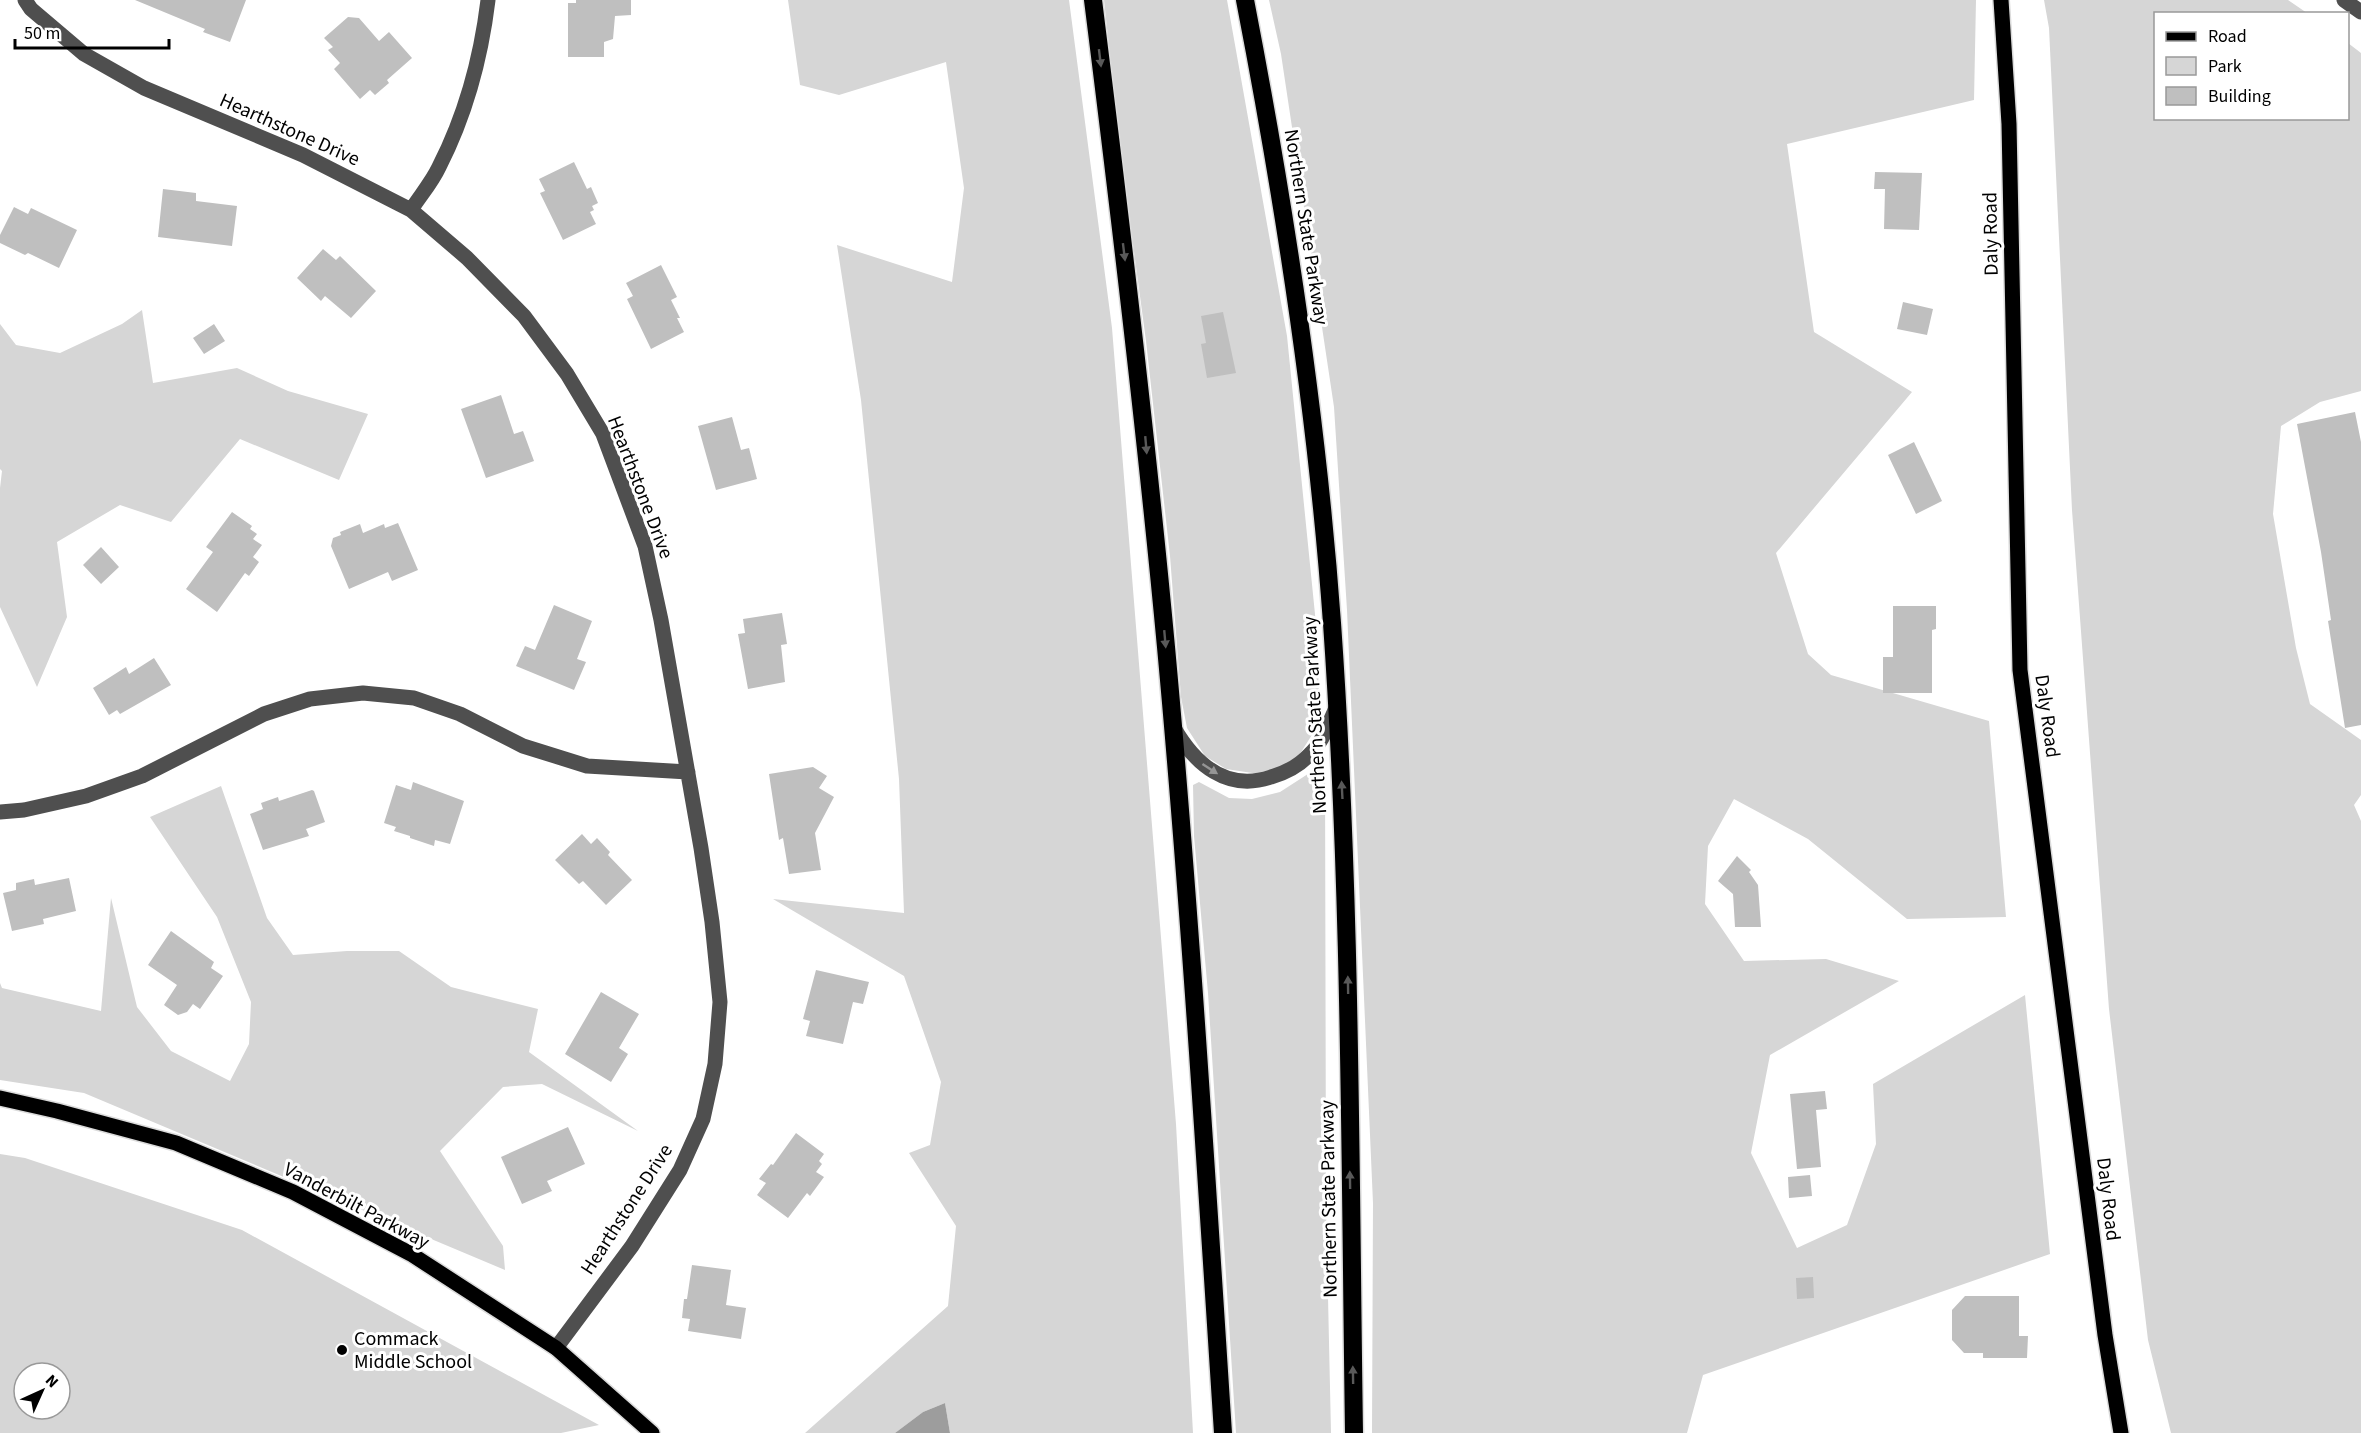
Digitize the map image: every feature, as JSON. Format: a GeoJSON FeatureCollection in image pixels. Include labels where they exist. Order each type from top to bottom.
{"type":"FeatureCollection","features":[{"type":"Feature","properties":{"kind":"highway"},"geometry":{"type":"LineString","coordinates":[[1093,0],[1137,360],[1172,725],[1190,934],[1222,1433]]}},
{"type":"Feature","properties":{"kind":"highway","name":"Northern State Parkway"},"geometry":{"type":"LineString","coordinates":[[1245,0],[1276,171],[1306,375],[1325,544],[1337,706],[1347,919],[1354,1433]]}},
{"type":"Feature","properties":{"kind":"main road","name":"Daly Road"},"geometry":{"type":"LineString","coordinates":[[2001,0],[2009,124],[2020,670],[2104,1335],[2121,1433]]}},
{"type":"Feature","properties":{"kind":"main road","name":"Vanderbilt Parkway"},"geometry":{"type":"LineString","coordinates":[[0,1098],[176,1143],[293,1192],[411,1254],[556,1348],[652,1433]]}},
{"type":"Feature","properties":{"kind":"street","name":"Hearthstone Drive"},"geometry":{"type":"LineString","coordinates":[[25,0],[31,9],[84,54],[144,88],[303,155],[411,210],[467,258],[524,316],[567,374],[603,434],[645,546],[661,620],[712,922],[720,1002],[715,1064],[703,1119],[680,1170],[632,1246],[556,1348]]}},
{"type":"Feature","properties":{"kind":"street"},"geometry":{"type":"LineString","coordinates":[[411,210],[439,168],[470,96],[489,0]]}},
{"type":"Feature","properties":{"kind":"street"},"geometry":{"type":"LineString","coordinates":[[2344,0],[2361,12]]}},
{"type":"Feature","properties":{"kind":"street"},"geometry":{"type":"LineString","coordinates":[[0,812],[24,810],[86,796],[142,776],[264,714],[310,699],[363,693],[414,698],[460,714],[524,746],[587,766],[688,772]]}},
{"type":"Feature","properties":{"kind":"street"},"geometry":{"type":"LineString","coordinates":[[1172,725],[1184,746],[1207,768],[1234,781],[1249,782],[1277,776],[1312,753],[1321,740],[1337,706]]}},
{"type":"Feature","properties":{"kind":"green space"},"geometry":{"type":"Polygon","coordinates":[[[788,0],[1069,0],[1112,328],[1176,1124],[1193,1433],[950,1433],[945,1403],[923,1412],[895,1433],[805,1433],[948,1306],[956,1226],[909,1153],[930,1145],[941,1082],[904,976],[773,899],[904,913],[899,779],[861,400],[837,245],[952,282],[964,188],[946,62],[839,95],[800,85],[788,0]]]}},
{"type":"Feature","properties":{"kind":"green space"},"geometry":{"type":"Polygon","coordinates":[[[1104,0],[1227,0],[1287,336],[1317,634],[1319,701],[1315,730],[1298,757],[1278,769],[1259,774],[1226,769],[1205,756],[1187,728],[1181,697],[1170,556],[1146,341],[1119,140],[1104,0]]]}},
{"type":"Feature","properties":{"kind":"green space"},"geometry":{"type":"Polygon","coordinates":[[[1269,0],[1976,0],[1974,100],[1787,144],[1814,332],[1912,392],[1776,553],[1808,654],[1831,675],[1989,721],[2006,917],[1907,919],[1808,839],[1734,799],[1708,846],[1705,904],[1744,961],[1826,959],[1899,981],[1770,1055],[1751,1153],[1797,1248],[1847,1225],[1876,1144],[1873,1084],[2025,995],[2050,1254],[1703,1375],[1687,1433],[1372,1433],[1373,1203],[1347,610],[1334,407],[1281,54],[1269,0]]]}},
{"type":"Feature","properties":{"kind":"green space"},"geometry":{"type":"Polygon","coordinates":[[[2044,0],[2288,0],[2306,12],[2154,12],[2154,120],[2349,120],[2349,44],[2361,53],[2361,391],[2320,402],[2281,426],[2273,514],[2296,648],[2310,704],[2361,740],[2361,795],[2354,805],[2361,821],[2361,1433],[2171,1433],[2148,1340],[2109,1009],[2072,510],[2049,28],[2044,0]]]}},
{"type":"Feature","properties":{"kind":"green space"},"geometry":{"type":"Polygon","coordinates":[[[142,310],[153,383],[237,368],[288,391],[368,414],[339,480],[240,439],[171,522],[120,505],[57,542],[67,617],[37,687],[0,607],[2,471],[0,469],[0,324],[16,345],[60,353],[122,324],[142,310]]]}},
{"type":"Feature","properties":{"kind":"green space"},"geometry":{"type":"Polygon","coordinates":[[[1323,753],[1325,761],[1326,1206],[1331,1433],[1236,1433],[1208,993],[1194,836],[1193,785],[1199,782],[1229,798],[1252,799],[1280,792],[1311,772],[1323,753]]]}},
{"type":"Feature","properties":{"kind":"green space"},"geometry":{"type":"Polygon","coordinates":[[[221,786],[267,918],[293,955],[347,951],[399,951],[451,987],[538,1009],[529,1052],[638,1131],[542,1084],[503,1087],[440,1151],[503,1246],[505,1270],[84,1093],[0,1080],[0,983],[2,988],[101,1011],[111,898],[137,1007],[171,1051],[230,1081],[249,1044],[251,1002],[217,917],[150,817],[221,786]]]}},
{"type":"Feature","properties":{"kind":"green space"},"geometry":{"type":"Polygon","coordinates":[[[0,1154],[25,1158],[242,1230],[599,1425],[561,1433],[0,1433],[0,1154]]]}},
{"type":"Feature","properties":{"kind":"shaded area"},"geometry":{"type":"Polygon","coordinates":[[[945,1403],[950,1433],[895,1433],[923,1412],[945,1403]]]}},
{"type":"Feature","properties":{"kind":"building"},"geometry":{"type":"Polygon","coordinates":[[[135,0],[246,0],[230,42],[135,0]]]}},
{"type":"Feature","properties":{"kind":"building"},"geometry":{"type":"Polygon","coordinates":[[[576,0],[631,0],[631,15],[615,16],[613,39],[604,42],[604,57],[568,57],[568,3],[576,3],[576,0]]]}},
{"type":"Feature","properties":{"kind":"building"},"geometry":{"type":"Polygon","coordinates":[[[348,17],[359,18],[379,41],[389,32],[412,58],[387,80],[389,83],[375,95],[370,90],[360,99],[334,69],[340,63],[328,50],[333,47],[324,38],[348,17]]]}},
{"type":"Feature","properties":{"kind":"building"},"geometry":{"type":"Polygon","coordinates":[[[574,162],[587,189],[591,187],[598,203],[592,206],[594,210],[590,212],[596,224],[563,240],[540,193],[545,191],[539,179],[574,162]]]}},
{"type":"Feature","properties":{"kind":"building"},"geometry":{"type":"Polygon","coordinates":[[[1875,172],[1922,173],[1919,230],[1884,229],[1885,189],[1874,189],[1875,172]]]}},
{"type":"Feature","properties":{"kind":"building"},"geometry":{"type":"Polygon","coordinates":[[[163,189],[196,193],[196,201],[237,206],[232,246],[158,237],[163,189]]]}},
{"type":"Feature","properties":{"kind":"building"},"geometry":{"type":"Polygon","coordinates":[[[14,207],[28,214],[31,208],[77,230],[59,268],[0,243],[0,235],[14,207]]]}},
{"type":"Feature","properties":{"kind":"building"},"geometry":{"type":"Polygon","coordinates":[[[323,249],[336,260],[340,256],[376,291],[351,318],[325,296],[321,301],[297,278],[323,249]]]}},
{"type":"Feature","properties":{"kind":"building"},"geometry":{"type":"Polygon","coordinates":[[[661,265],[677,297],[671,300],[684,332],[651,349],[627,299],[633,296],[626,283],[661,265]]]}},
{"type":"Feature","properties":{"kind":"building"},"geometry":{"type":"Polygon","coordinates":[[[1903,302],[1933,309],[1927,335],[1897,329],[1903,302]]]}},
{"type":"Feature","properties":{"kind":"building"},"geometry":{"type":"Polygon","coordinates":[[[1223,312],[1236,373],[1207,378],[1201,344],[1206,343],[1201,316],[1223,312]]]}},
{"type":"Feature","properties":{"kind":"building"},"geometry":{"type":"Polygon","coordinates":[[[214,324],[225,341],[204,354],[193,338],[214,324]]]}},
{"type":"Feature","properties":{"kind":"building"},"geometry":{"type":"Polygon","coordinates":[[[501,395],[514,434],[523,431],[534,461],[486,478],[461,409],[501,395]]]}},
{"type":"Feature","properties":{"kind":"building"},"geometry":{"type":"Polygon","coordinates":[[[2355,412],[2361,442],[2361,725],[2345,728],[2328,621],[2331,620],[2321,552],[2297,424],[2355,412]]]}},
{"type":"Feature","properties":{"kind":"building"},"geometry":{"type":"Polygon","coordinates":[[[732,417],[741,450],[749,448],[757,479],[716,490],[698,426],[732,417]]]}},
{"type":"Feature","properties":{"kind":"building"},"geometry":{"type":"Polygon","coordinates":[[[1914,442],[1942,501],[1916,514],[1888,455],[1914,442]]]}},
{"type":"Feature","properties":{"kind":"building"},"geometry":{"type":"Polygon","coordinates":[[[232,512],[252,526],[250,529],[257,534],[253,539],[262,545],[253,557],[259,562],[249,576],[245,573],[217,612],[186,589],[213,552],[206,547],[232,512]]]}},
{"type":"Feature","properties":{"kind":"building"},"geometry":{"type":"Polygon","coordinates":[[[398,523],[418,570],[392,581],[388,572],[349,589],[331,546],[333,538],[341,535],[340,532],[360,524],[363,533],[384,524],[385,528],[398,523]]]}},
{"type":"Feature","properties":{"kind":"building"},"geometry":{"type":"Polygon","coordinates":[[[101,547],[119,567],[101,584],[83,565],[101,547]]]}},
{"type":"Feature","properties":{"kind":"building"},"geometry":{"type":"Polygon","coordinates":[[[554,605],[592,621],[577,659],[586,662],[574,690],[516,666],[525,646],[535,650],[554,605]]]}},
{"type":"Feature","properties":{"kind":"building"},"geometry":{"type":"Polygon","coordinates":[[[1893,606],[1936,606],[1936,629],[1932,630],[1932,693],[1883,693],[1883,657],[1893,657],[1893,606]]]}},
{"type":"Feature","properties":{"kind":"building"},"geometry":{"type":"Polygon","coordinates":[[[782,613],[787,644],[781,645],[785,682],[748,689],[738,634],[745,633],[743,619],[782,613]]]}},
{"type":"Feature","properties":{"kind":"building"},"geometry":{"type":"Polygon","coordinates":[[[154,658],[171,685],[120,714],[117,710],[109,715],[93,688],[126,667],[129,674],[154,658]]]}},
{"type":"Feature","properties":{"kind":"building"},"geometry":{"type":"Polygon","coordinates":[[[813,767],[827,776],[819,788],[834,797],[815,833],[821,870],[789,874],[783,838],[779,840],[769,774],[813,767]]]}},
{"type":"Feature","properties":{"kind":"building"},"geometry":{"type":"Polygon","coordinates":[[[413,782],[464,801],[450,844],[435,840],[434,846],[394,831],[396,827],[384,823],[396,785],[411,790],[413,782]]]}},
{"type":"Feature","properties":{"kind":"building"},"geometry":{"type":"Polygon","coordinates":[[[312,790],[325,822],[306,829],[309,836],[263,850],[250,814],[263,809],[261,803],[278,797],[279,801],[312,790]]]}},
{"type":"Feature","properties":{"kind":"building"},"geometry":{"type":"Polygon","coordinates":[[[582,834],[591,844],[597,838],[610,852],[608,855],[632,880],[606,905],[583,881],[579,884],[555,860],[582,834]]]}},
{"type":"Feature","properties":{"kind":"building"},"geometry":{"type":"Polygon","coordinates":[[[1737,856],[1751,870],[1749,872],[1758,885],[1761,927],[1735,927],[1733,894],[1718,881],[1737,856]]]}},
{"type":"Feature","properties":{"kind":"building"},"geometry":{"type":"Polygon","coordinates":[[[69,878],[76,911],[43,919],[44,924],[12,931],[3,893],[16,890],[16,883],[34,879],[35,885],[69,878]]]}},
{"type":"Feature","properties":{"kind":"building"},"geometry":{"type":"Polygon","coordinates":[[[171,931],[214,962],[211,968],[223,976],[200,1009],[193,1004],[187,1012],[178,1015],[164,1005],[177,985],[148,965],[171,931]]]}},
{"type":"Feature","properties":{"kind":"building"},"geometry":{"type":"Polygon","coordinates":[[[816,970],[869,982],[863,1004],[853,1002],[843,1044],[806,1036],[810,1021],[803,1019],[816,970]]]}},
{"type":"Feature","properties":{"kind":"building"},"geometry":{"type":"Polygon","coordinates":[[[601,992],[639,1014],[619,1048],[628,1054],[611,1082],[565,1054],[601,992]]]}},
{"type":"Feature","properties":{"kind":"building"},"geometry":{"type":"Polygon","coordinates":[[[1825,1091],[1827,1109],[1816,1110],[1821,1167],[1797,1169],[1790,1094],[1825,1091]]]}},
{"type":"Feature","properties":{"kind":"building"},"geometry":{"type":"Polygon","coordinates":[[[568,1127],[585,1164],[547,1181],[552,1191],[522,1204],[501,1157],[568,1127]]]}},
{"type":"Feature","properties":{"kind":"building"},"geometry":{"type":"Polygon","coordinates":[[[796,1133],[824,1154],[819,1161],[822,1164],[816,1172],[824,1177],[810,1196],[807,1193],[788,1218],[757,1195],[766,1183],[759,1179],[771,1164],[773,1165],[796,1133]]]}},
{"type":"Feature","properties":{"kind":"building"},"geometry":{"type":"Polygon","coordinates":[[[1810,1175],[1812,1196],[1789,1198],[1788,1177],[1810,1175]]]}},
{"type":"Feature","properties":{"kind":"building"},"geometry":{"type":"Polygon","coordinates":[[[692,1265],[731,1270],[726,1305],[746,1308],[741,1339],[688,1331],[690,1319],[682,1318],[692,1265]]]}},
{"type":"Feature","properties":{"kind":"building"},"geometry":{"type":"Polygon","coordinates":[[[1813,1277],[1814,1298],[1797,1299],[1796,1278],[1813,1277]]]}},
{"type":"Feature","properties":{"kind":"building"},"geometry":{"type":"Polygon","coordinates":[[[1965,1296],[2019,1296],[2019,1336],[2028,1336],[2027,1358],[1983,1358],[1983,1353],[1964,1353],[1952,1340],[1952,1310],[1965,1296]]]}},
{"type":"Feature","properties":{"kind":"place","name":"Commack Middle School"},"geometry":{"type":"Point","coordinates":[342,1350]}}]}
